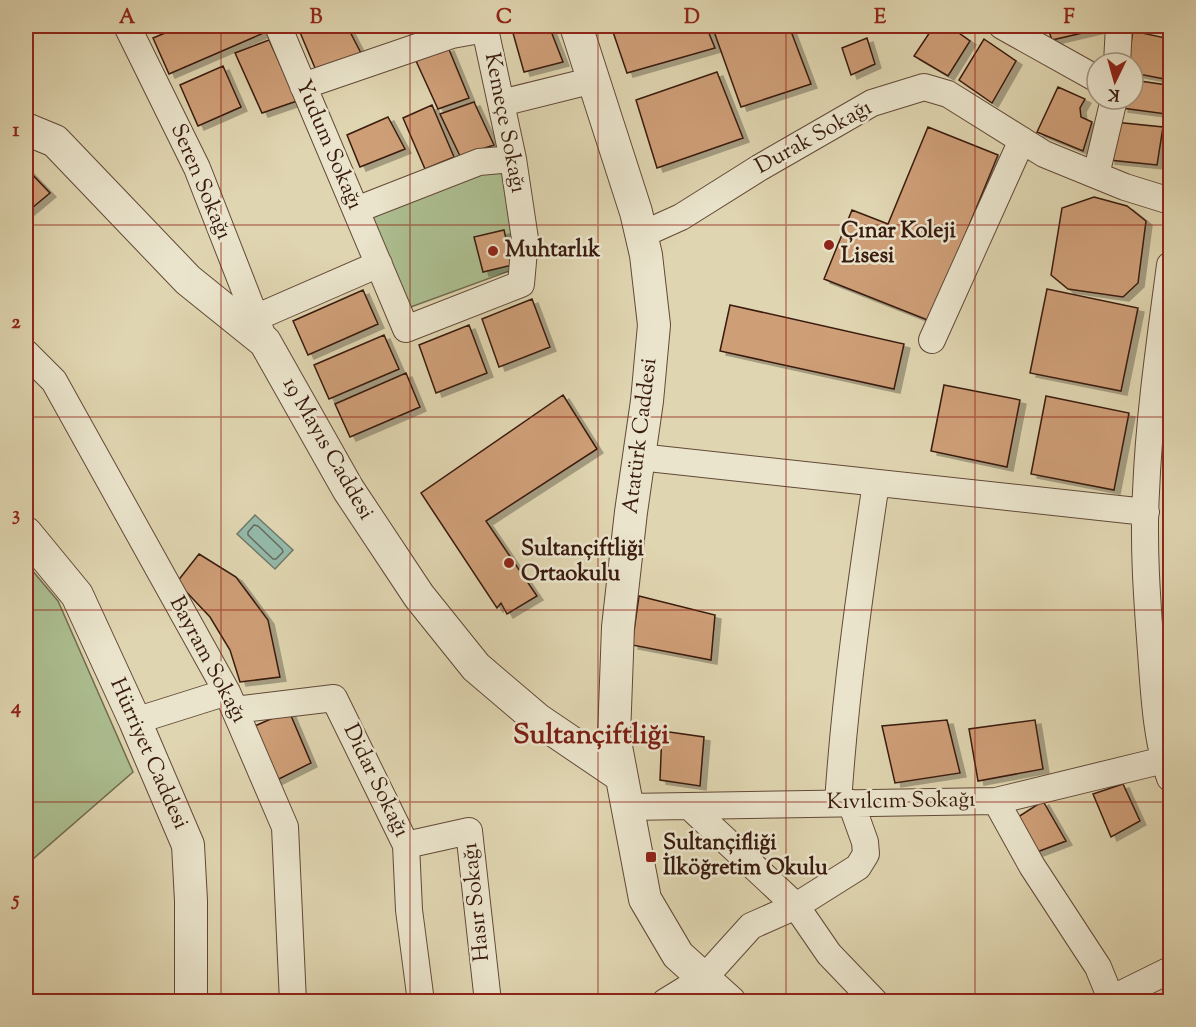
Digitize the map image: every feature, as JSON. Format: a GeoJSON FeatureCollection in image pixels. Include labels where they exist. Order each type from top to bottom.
{"type":"FeatureCollection","features":[{"type":"Feature","properties":{"kind":"street","name":"Seren Sokağı"},"geometry":{"type":"LineString","coordinates":[[127,26],[197,168],[260,330]]}},
{"type":"Feature","properties":{"kind":"street","name":"Yudum Sokağı"},"geometry":{"type":"LineString","coordinates":[[278,26],[406,329]]}},
{"type":"Feature","properties":{"kind":"street","name":"Atatürk Caddesi"},"geometry":{"type":"LineString","coordinates":[[576,26],[633,200],[646,255],[654,325],[647,401],[618,627],[614,736],[645,899],[678,955],[730,1002]]}},
{"type":"Feature","properties":{"kind":"street"},"geometry":{"type":"LineString","coordinates":[[1002,26],[1029,34],[1085,71]]}},
{"type":"Feature","properties":{"kind":"street"},"geometry":{"type":"LineString","coordinates":[[1118,51],[1119,26]]}},
{"type":"Feature","properties":{"kind":"street","name":"Kemeçe Sokağı"},"geometry":{"type":"LineString","coordinates":[[303,86],[452,35],[485,29],[513,159],[525,239],[521,284],[406,329]]}},
{"type":"Feature","properties":{"kind":"street"},"geometry":{"type":"LineString","coordinates":[[501,103],[594,80]]}},
{"type":"Feature","properties":{"kind":"street","name":"Durak Sokağı"},"geometry":{"type":"LineString","coordinates":[[642,235],[681,217],[759,168],[872,103],[924,87],[948,94],[1044,154],[1170,201]]}},
{"type":"Feature","properties":{"kind":"street"},"geometry":{"type":"LineString","coordinates":[[1096,175],[1111,111]]}},
{"type":"Feature","properties":{"kind":"street","name":"19 Mayıs Caddesi"},"geometry":{"type":"LineString","coordinates":[[26,129],[55,141],[188,280],[260,330],[348,489],[419,596],[476,667],[537,719],[621,776]]}},
{"type":"Feature","properties":{"kind":"street"},"geometry":{"type":"LineString","coordinates":[[932,340],[1022,140]]}},
{"type":"Feature","properties":{"kind":"street"},"geometry":{"type":"LineString","coordinates":[[356,210],[479,162],[513,159]]}},
{"type":"Feature","properties":{"kind":"street"},"geometry":{"type":"LineString","coordinates":[[260,330],[379,264]]}},
{"type":"Feature","properties":{"kind":"street"},"geometry":{"type":"LineString","coordinates":[[1168,765],[1153,684],[1146,593],[1146,492],[1158,356],[1170,266]]}},
{"type":"Feature","properties":{"kind":"street","name":"Bayram Sokağı"},"geometry":{"type":"LineString","coordinates":[[26,353],[54,381],[231,701],[285,827],[293,1002]]}},
{"type":"Feature","properties":{"kind":"street"},"geometry":{"type":"LineString","coordinates":[[639,457],[1146,512]]}},
{"type":"Feature","properties":{"kind":"street"},"geometry":{"type":"LineString","coordinates":[[666,1002],[704,978],[751,926],[796,906],[858,867],[866,854],[865,842],[845,803],[841,752],[860,590],[876,483]]}},
{"type":"Feature","properties":{"kind":"street","name":"Hürriyet Caddesi"},"geometry":{"type":"LineString","coordinates":[[26,533],[77,595],[135,721],[188,845],[191,900],[191,1002]]}},
{"type":"Feature","properties":{"kind":"street","name":"Didar Sokağı"},"geometry":{"type":"LineString","coordinates":[[231,701],[334,698],[406,845],[409,909],[421,1002]]}},
{"type":"Feature","properties":{"kind":"street"},"geometry":{"type":"LineString","coordinates":[[135,721],[231,701]]}},
{"type":"Feature","properties":{"kind":"street","name":"Kıvılcım Sokağı"},"geometry":{"type":"LineString","coordinates":[[627,807],[996,801],[1168,765]]}},
{"type":"Feature","properties":{"kind":"street"},"geometry":{"type":"LineString","coordinates":[[996,801],[1032,866],[1098,968],[1110,1000],[1170,970]]}},
{"type":"Feature","properties":{"kind":"street"},"geometry":{"type":"LineString","coordinates":[[690,807],[796,906],[829,954],[875,1002]]}},
{"type":"Feature","properties":{"kind":"street","name":"Hasır Sokağı"},"geometry":{"type":"LineString","coordinates":[[406,845],[469,831],[488,1002]]}},
{"type":"Feature","properties":{"kind":"shaded area"},"geometry":{"type":"Polygon","coordinates":[[[473,170],[507,170],[515,269],[408,308],[371,213],[473,170]]]}},
{"type":"Feature","properties":{"kind":"shaded area"},"geometry":{"type":"Polygon","coordinates":[[[26,563],[58,601],[133,772],[26,865],[26,563]]]}},
{"type":"Feature","properties":{"kind":"water"},"geometry":{"type":"Polygon","coordinates":[[[255,515],[293,550],[275,569],[237,534],[255,515]]]}},
{"type":"Feature","properties":{"kind":"building"},"geometry":{"type":"Polygon","coordinates":[[[182,26],[263,26],[266,32],[169,74],[153,38],[182,26]]]}},
{"type":"Feature","properties":{"kind":"building"},"geometry":{"type":"Polygon","coordinates":[[[309,26],[347,26],[363,57],[318,75],[299,30],[309,26]]]}},
{"type":"Feature","properties":{"kind":"building"},"geometry":{"type":"Polygon","coordinates":[[[511,26],[549,26],[563,62],[524,72],[511,26]]]}},
{"type":"Feature","properties":{"kind":"building"},"geometry":{"type":"Polygon","coordinates":[[[611,26],[706,26],[715,48],[627,73],[611,26]]]}},
{"type":"Feature","properties":{"kind":"building"},"geometry":{"type":"Polygon","coordinates":[[[712,26],[789,26],[811,84],[741,107],[712,26]]]}},
{"type":"Feature","properties":{"kind":"building"},"geometry":{"type":"Polygon","coordinates":[[[934,26],[949,26],[970,41],[948,76],[914,56],[934,26]]]}},
{"type":"Feature","properties":{"kind":"building"},"geometry":{"type":"Polygon","coordinates":[[[1047,26],[1103,26],[1104,28],[1052,40],[1047,26]]]}},
{"type":"Feature","properties":{"kind":"building"},"geometry":{"type":"Polygon","coordinates":[[[1133,31],[1170,39],[1170,80],[1145,75],[1145,51],[1130,51],[1133,31]]]}},
{"type":"Feature","properties":{"kind":"building"},"geometry":{"type":"Polygon","coordinates":[[[867,38],[875,64],[851,75],[842,48],[867,38]]]}},
{"type":"Feature","properties":{"kind":"building"},"geometry":{"type":"Polygon","coordinates":[[[984,39],[1016,61],[992,103],[959,80],[984,39]]]}},
{"type":"Feature","properties":{"kind":"building"},"geometry":{"type":"Polygon","coordinates":[[[269,40],[297,101],[262,113],[235,53],[269,40]]]}},
{"type":"Feature","properties":{"kind":"building"},"geometry":{"type":"Polygon","coordinates":[[[448,47],[469,98],[438,109],[416,61],[448,47]]]}},
{"type":"Feature","properties":{"kind":"building"},"geometry":{"type":"Polygon","coordinates":[[[223,66],[241,107],[198,126],[180,85],[223,66]]]}},
{"type":"Feature","properties":{"kind":"building"},"geometry":{"type":"Polygon","coordinates":[[[717,72],[743,138],[657,168],[636,100],[717,72]]]}},
{"type":"Feature","properties":{"kind":"building"},"geometry":{"type":"Polygon","coordinates":[[[1145,82],[1167,85],[1166,114],[1144,111],[1145,82]]]}},
{"type":"Feature","properties":{"kind":"building"},"geometry":{"type":"Polygon","coordinates":[[[1058,87],[1085,99],[1080,108],[1081,117],[1092,122],[1083,151],[1037,132],[1058,87]]]}},
{"type":"Feature","properties":{"kind":"building"},"geometry":{"type":"Polygon","coordinates":[[[474,102],[494,145],[460,156],[440,114],[474,102]]]}},
{"type":"Feature","properties":{"kind":"building"},"geometry":{"type":"Polygon","coordinates":[[[432,105],[454,157],[425,169],[403,118],[432,105]]]}},
{"type":"Feature","properties":{"kind":"building"},"geometry":{"type":"Polygon","coordinates":[[[388,117],[405,149],[360,167],[347,135],[388,117]]]}},
{"type":"Feature","properties":{"kind":"building"},"geometry":{"type":"Polygon","coordinates":[[[1114,122],[1163,127],[1157,165],[1109,160],[1114,122]]]}},
{"type":"Feature","properties":{"kind":"building"},"geometry":{"type":"Polygon","coordinates":[[[928,127],[998,155],[930,321],[824,279],[852,210],[888,224],[928,127]]]}},
{"type":"Feature","properties":{"kind":"building"},"geometry":{"type":"Polygon","coordinates":[[[26,168],[50,193],[26,213],[26,168]]]}},
{"type":"Feature","properties":{"kind":"building"},"geometry":{"type":"Polygon","coordinates":[[[1094,197],[1127,206],[1146,221],[1138,283],[1123,297],[1068,289],[1051,275],[1062,208],[1094,197]]]}},
{"type":"Feature","properties":{"kind":"building","name":"Muhtarlık"},"geometry":{"type":"Polygon","coordinates":[[[504,230],[512,265],[483,272],[474,237],[504,230]]]}},
{"type":"Feature","properties":{"kind":"building"},"geometry":{"type":"Polygon","coordinates":[[[1047,289],[1138,308],[1121,391],[1030,373],[1047,289]]]}},
{"type":"Feature","properties":{"kind":"building"},"geometry":{"type":"Polygon","coordinates":[[[363,290],[378,324],[308,355],[293,321],[363,290]]]}},
{"type":"Feature","properties":{"kind":"building"},"geometry":{"type":"Polygon","coordinates":[[[532,299],[550,347],[499,367],[482,319],[532,299]]]}},
{"type":"Feature","properties":{"kind":"building"},"geometry":{"type":"Polygon","coordinates":[[[730,305],[904,344],[894,389],[720,351],[730,305]]]}},
{"type":"Feature","properties":{"kind":"building"},"geometry":{"type":"Polygon","coordinates":[[[469,325],[487,373],[436,393],[419,345],[469,325]]]}},
{"type":"Feature","properties":{"kind":"building"},"geometry":{"type":"Polygon","coordinates":[[[384,335],[399,369],[329,399],[314,365],[384,335]]]}},
{"type":"Feature","properties":{"kind":"building"},"geometry":{"type":"Polygon","coordinates":[[[406,373],[420,407],[350,437],[335,404],[406,373]]]}},
{"type":"Feature","properties":{"kind":"building"},"geometry":{"type":"Polygon","coordinates":[[[944,385],[1020,400],[1007,467],[931,451],[944,385]]]}},
{"type":"Feature","properties":{"kind":"building"},"geometry":{"type":"Polygon","coordinates":[[[563,395],[597,449],[486,521],[537,596],[507,614],[501,603],[497,608],[421,493],[563,395]]]}},
{"type":"Feature","properties":{"kind":"building"},"geometry":{"type":"Polygon","coordinates":[[[1046,396],[1129,413],[1114,490],[1031,474],[1046,396]]]}},
{"type":"Feature","properties":{"kind":"building"},"geometry":{"type":"Polygon","coordinates":[[[199,554],[236,577],[268,620],[280,677],[240,682],[230,650],[210,617],[177,582],[199,554]]]}},
{"type":"Feature","properties":{"kind":"building"},"geometry":{"type":"Polygon","coordinates":[[[639,596],[715,615],[711,660],[632,645],[639,596]]]}},
{"type":"Feature","properties":{"kind":"building"},"geometry":{"type":"Polygon","coordinates":[[[289,711],[311,763],[273,782],[248,729],[289,711]]]}},
{"type":"Feature","properties":{"kind":"building"},"geometry":{"type":"Polygon","coordinates":[[[947,720],[960,773],[895,783],[882,726],[947,720]]]}},
{"type":"Feature","properties":{"kind":"building"},"geometry":{"type":"Polygon","coordinates":[[[1035,720],[1043,769],[978,781],[969,729],[1035,720]]]}},
{"type":"Feature","properties":{"kind":"building"},"geometry":{"type":"Polygon","coordinates":[[[662,731],[704,737],[700,786],[660,780],[662,731]]]}},
{"type":"Feature","properties":{"kind":"building"},"geometry":{"type":"Polygon","coordinates":[[[1123,784],[1140,821],[1111,837],[1093,794],[1123,784]]]}},
{"type":"Feature","properties":{"kind":"building"},"geometry":{"type":"Polygon","coordinates":[[[1043,801],[1066,841],[1037,852],[1018,817],[1043,801]]]}},
{"type":"Feature","properties":{"kind":"place","name":"Çınar Koleji Lisesi"},"geometry":{"type":"Point","coordinates":[829,245]}},
{"type":"Feature","properties":{"kind":"place","name":"Muhtarlık"},"geometry":{"type":"Point","coordinates":[493,251]}},
{"type":"Feature","properties":{"kind":"place","name":"Sultançiftliği Ortaokulu"},"geometry":{"type":"Point","coordinates":[509,563]}},
{"type":"Feature","properties":{"kind":"place","name":"Sultançifliği İlköğretim Okulu"},"geometry":{"type":"Point","coordinates":[651,857]}},
{"type":"Feature","properties":{"kind":"district","name":"Sultançiftliği"},"geometry":{"type":"Point","coordinates":[591,736]}}]}
